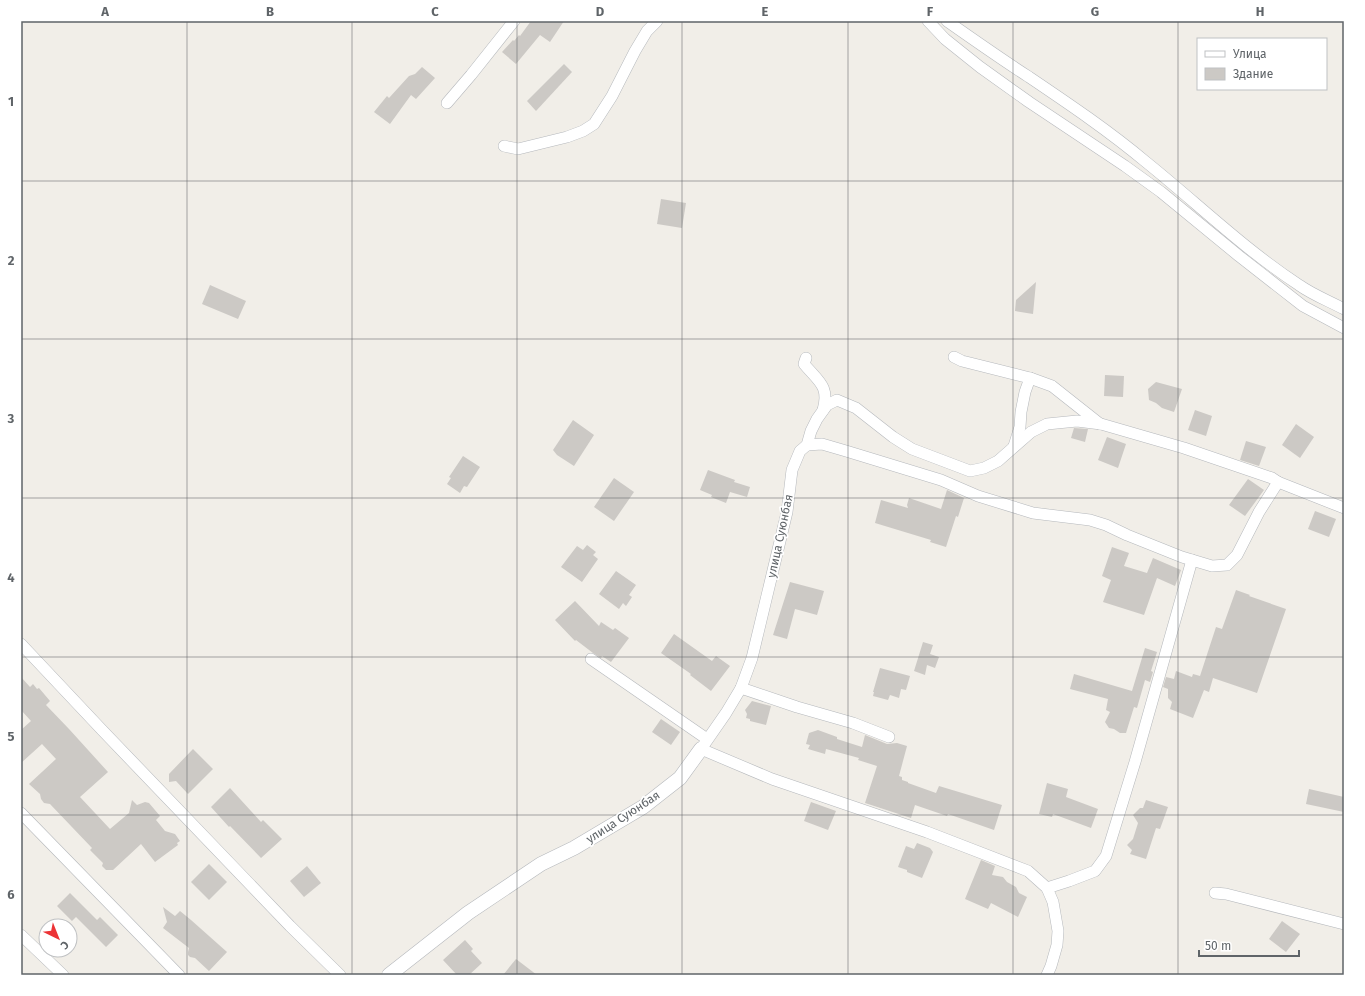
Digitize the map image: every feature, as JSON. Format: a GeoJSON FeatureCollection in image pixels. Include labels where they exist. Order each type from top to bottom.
{"type":"FeatureCollection","features":[{"type":"Feature","properties":{"kind":"street"},"geometry":{"type":"LineString","coordinates":[[447,102],[471,75],[514,21]]}},
{"type":"Feature","properties":{"kind":"street"},"geometry":{"type":"LineString","coordinates":[[504,146],[518,149],[568,137],[583,131],[594,124],[612,96],[639,44],[647,31],[657,21]]}},
{"type":"Feature","properties":{"kind":"street"},"geometry":{"type":"LineString","coordinates":[[928,21],[945,39],[980,67],[1161,192],[1239,256],[1304,306],[1344,328]]}},
{"type":"Feature","properties":{"kind":"street"},"geometry":{"type":"LineString","coordinates":[[947,21],[1107,131],[1270,265],[1300,286],[1344,309]]}},
{"type":"Feature","properties":{"kind":"street"},"geometry":{"type":"LineString","coordinates":[[954,357],[962,361],[1030,378],[1052,386],[1101,424]]}},
{"type":"Feature","properties":{"kind":"street"},"geometry":{"type":"LineString","coordinates":[[806,358],[804,364],[819,380],[824,388],[826,395],[823,410]]}},
{"type":"Feature","properties":{"kind":"street"},"geometry":{"type":"LineString","coordinates":[[1013,448],[1020,427],[1025,392],[1030,378]]}},
{"type":"Feature","properties":{"kind":"street"},"geometry":{"type":"LineString","coordinates":[[823,410],[827,405],[837,400],[846,403],[856,408],[893,437],[912,449],[970,471],[984,468],[998,461],[1031,432],[1047,424],[1077,421],[1101,424],[1184,448],[1272,478],[1278,482],[1344,508]]}},
{"type":"Feature","properties":{"kind":"street","name":"улица Суюнбая"},"geometry":{"type":"LineString","coordinates":[[389,975],[468,913],[541,864],[574,848],[643,807],[680,778],[726,713],[741,688],[752,658],[787,512],[792,470],[800,451],[807,445],[811,431],[823,410]]}},
{"type":"Feature","properties":{"kind":"street"},"geometry":{"type":"LineString","coordinates":[[807,445],[822,444],[846,451],[941,480],[978,496],[1033,513],[1090,520],[1192,560],[1212,566],[1227,565],[1237,555],[1259,512],[1278,482]]}},
{"type":"Feature","properties":{"kind":"street"},"geometry":{"type":"LineString","coordinates":[[1047,888],[1095,870],[1106,856],[1135,762],[1192,560]]}},
{"type":"Feature","properties":{"kind":"street"},"geometry":{"type":"LineString","coordinates":[[21,644],[290,926],[340,975]]}},
{"type":"Feature","properties":{"kind":"street"},"geometry":{"type":"LineString","coordinates":[[591,659],[704,744],[772,779],[927,832],[1028,872],[1047,888],[1053,902],[1058,931],[1057,945],[1047,975]]}},
{"type":"Feature","properties":{"kind":"street"},"geometry":{"type":"LineString","coordinates":[[741,688],[854,723],[888,737]]}},
{"type":"Feature","properties":{"kind":"street"},"geometry":{"type":"LineString","coordinates":[[21,813],[179,975]]}},
{"type":"Feature","properties":{"kind":"street"},"geometry":{"type":"LineString","coordinates":[[1215,893],[1226,894],[1344,924]]}},
{"type":"Feature","properties":{"kind":"street"},"geometry":{"type":"LineString","coordinates":[[21,935],[63,975]]}},
{"type":"Feature","properties":{"kind":"building"},"geometry":{"type":"Polygon","coordinates":[[[531,21],[564,21],[550,42],[540,35],[516,64],[502,52],[513,40],[514,41],[519,35],[520,36],[531,21]]]}},
{"type":"Feature","properties":{"kind":"building"},"geometry":{"type":"Polygon","coordinates":[[[564,64],[572,72],[536,111],[527,101],[564,64]]]}},
{"type":"Feature","properties":{"kind":"building"},"geometry":{"type":"Polygon","coordinates":[[[422,67],[435,78],[416,99],[411,95],[390,124],[374,112],[387,96],[389,98],[409,76],[415,74],[422,67]]]}},
{"type":"Feature","properties":{"kind":"building"},"geometry":{"type":"Polygon","coordinates":[[[661,199],[686,203],[682,228],[657,224],[661,199]]]}},
{"type":"Feature","properties":{"kind":"building"},"geometry":{"type":"Polygon","coordinates":[[[1036,282],[1033,314],[1015,311],[1016,300],[1036,282]]]}},
{"type":"Feature","properties":{"kind":"building"},"geometry":{"type":"Polygon","coordinates":[[[210,285],[246,301],[238,319],[202,304],[210,285]]]}},
{"type":"Feature","properties":{"kind":"building"},"geometry":{"type":"Polygon","coordinates":[[[1105,375],[1124,376],[1123,397],[1104,396],[1105,375]]]}},
{"type":"Feature","properties":{"kind":"building"},"geometry":{"type":"Polygon","coordinates":[[[1156,382],[1182,389],[1174,412],[1162,408],[1149,400],[1148,389],[1156,382]]]}},
{"type":"Feature","properties":{"kind":"building"},"geometry":{"type":"Polygon","coordinates":[[[1195,410],[1212,416],[1206,436],[1188,430],[1195,410]]]}},
{"type":"Feature","properties":{"kind":"building"},"geometry":{"type":"Polygon","coordinates":[[[573,420],[594,435],[574,466],[557,455],[553,450],[573,420]]]}},
{"type":"Feature","properties":{"kind":"building"},"geometry":{"type":"Polygon","coordinates":[[[1296,424],[1314,437],[1300,458],[1282,445],[1296,424]]]}},
{"type":"Feature","properties":{"kind":"building"},"geometry":{"type":"Polygon","coordinates":[[[1074,428],[1088,429],[1085,442],[1071,438],[1074,428]]]}},
{"type":"Feature","properties":{"kind":"building"},"geometry":{"type":"Polygon","coordinates":[[[1107,437],[1126,444],[1118,468],[1098,460],[1107,437]]]}},
{"type":"Feature","properties":{"kind":"building"},"geometry":{"type":"Polygon","coordinates":[[[1246,441],[1266,447],[1259,466],[1240,460],[1246,441]]]}},
{"type":"Feature","properties":{"kind":"building"},"geometry":{"type":"Polygon","coordinates":[[[463,456],[480,467],[467,487],[464,486],[460,493],[447,484],[451,478],[449,477],[463,456]]]}},
{"type":"Feature","properties":{"kind":"building"},"geometry":{"type":"Polygon","coordinates":[[[708,470],[735,480],[734,482],[750,487],[747,497],[730,492],[726,503],[711,497],[712,495],[700,490],[708,470]]]}},
{"type":"Feature","properties":{"kind":"building"},"geometry":{"type":"Polygon","coordinates":[[[614,478],[634,492],[614,521],[594,507],[614,478]]]}},
{"type":"Feature","properties":{"kind":"building"},"geometry":{"type":"Polygon","coordinates":[[[1248,479],[1264,490],[1245,516],[1229,505],[1248,479]]]}},
{"type":"Feature","properties":{"kind":"building"},"geometry":{"type":"Polygon","coordinates":[[[947,490],[964,498],[958,517],[956,516],[946,547],[930,542],[931,540],[875,523],[881,500],[908,508],[907,505],[909,498],[941,509],[947,490]]]}},
{"type":"Feature","properties":{"kind":"building"},"geometry":{"type":"Polygon","coordinates":[[[1315,511],[1336,519],[1329,537],[1308,529],[1315,511]]]}},
{"type":"Feature","properties":{"kind":"building"},"geometry":{"type":"Polygon","coordinates":[[[587,545],[596,552],[593,555],[598,559],[582,582],[561,567],[577,546],[583,550],[587,545]]]}},
{"type":"Feature","properties":{"kind":"building"},"geometry":{"type":"Polygon","coordinates":[[[1112,547],[1129,553],[1124,566],[1147,573],[1153,558],[1181,570],[1175,586],[1157,578],[1144,615],[1103,602],[1111,580],[1102,576],[1112,547]]]}},
{"type":"Feature","properties":{"kind":"building"},"geometry":{"type":"Polygon","coordinates":[[[616,571],[636,585],[629,595],[632,597],[626,606],[623,603],[619,609],[599,594],[616,571]]]}},
{"type":"Feature","properties":{"kind":"building"},"geometry":{"type":"Polygon","coordinates":[[[790,582],[824,591],[817,615],[795,609],[787,639],[773,635],[790,582]]]}},
{"type":"Feature","properties":{"kind":"building"},"geometry":{"type":"Polygon","coordinates":[[[1236,590],[1286,609],[1257,693],[1213,678],[1209,692],[1204,690],[1193,718],[1170,709],[1172,702],[1168,698],[1168,689],[1163,687],[1166,677],[1174,679],[1176,671],[1192,677],[1193,674],[1200,676],[1216,627],[1222,629],[1236,590]]]}},
{"type":"Feature","properties":{"kind":"building"},"geometry":{"type":"Polygon","coordinates":[[[575,601],[599,626],[601,622],[613,630],[615,628],[629,638],[611,662],[602,656],[601,658],[576,640],[575,641],[555,620],[575,601]]]}},
{"type":"Feature","properties":{"kind":"building"},"geometry":{"type":"Polygon","coordinates":[[[674,634],[712,661],[716,656],[730,666],[711,691],[690,675],[691,674],[661,653],[674,634]]]}},
{"type":"Feature","properties":{"kind":"building"},"geometry":{"type":"Polygon","coordinates":[[[923,642],[933,645],[930,654],[939,657],[935,668],[927,665],[925,675],[914,671],[923,642]]]}},
{"type":"Feature","properties":{"kind":"building"},"geometry":{"type":"Polygon","coordinates":[[[1145,648],[1157,652],[1151,671],[1153,672],[1150,682],[1145,680],[1137,708],[1134,707],[1126,733],[1120,733],[1109,728],[1105,722],[1110,712],[1106,710],[1108,699],[1070,689],[1074,674],[1132,691],[1145,648]]]}},
{"type":"Feature","properties":{"kind":"building"},"geometry":{"type":"Polygon","coordinates":[[[880,668],[910,676],[906,690],[901,689],[899,698],[890,695],[888,700],[873,696],[880,668]]]}},
{"type":"Feature","properties":{"kind":"building"},"geometry":{"type":"Polygon","coordinates":[[[21,677],[30,687],[33,684],[37,689],[39,688],[50,701],[46,705],[108,772],[80,797],[110,829],[129,813],[132,800],[137,805],[145,802],[149,803],[160,816],[156,820],[165,831],[175,834],[180,841],[177,843],[178,845],[155,862],[141,844],[113,870],[106,870],[102,866],[103,863],[90,850],[92,848],[50,804],[44,803],[40,794],[29,784],[56,759],[42,744],[21,763],[21,730],[31,721],[21,710],[21,677]]]}},
{"type":"Feature","properties":{"kind":"building"},"geometry":{"type":"Polygon","coordinates":[[[752,701],[771,706],[766,725],[750,721],[750,719],[746,718],[747,714],[745,710],[752,701]]]}},
{"type":"Feature","properties":{"kind":"building"},"geometry":{"type":"Polygon","coordinates":[[[661,719],[680,732],[671,745],[652,732],[661,719]]]}},
{"type":"Feature","properties":{"kind":"building"},"geometry":{"type":"Polygon","coordinates":[[[818,730],[837,737],[837,739],[862,747],[865,735],[887,744],[897,743],[907,746],[899,776],[902,777],[902,780],[936,793],[939,786],[1002,805],[994,830],[948,814],[947,816],[915,805],[911,818],[865,803],[877,766],[858,760],[859,758],[826,749],[825,754],[808,749],[810,745],[806,744],[809,733],[818,730]]]}},
{"type":"Feature","properties":{"kind":"building"},"geometry":{"type":"Polygon","coordinates":[[[193,749],[213,769],[188,794],[176,781],[169,782],[169,774],[193,749]]]}},
{"type":"Feature","properties":{"kind":"building"},"geometry":{"type":"Polygon","coordinates":[[[1047,783],[1068,789],[1066,797],[1098,809],[1091,828],[1053,814],[1052,817],[1039,814],[1047,783]]]}},
{"type":"Feature","properties":{"kind":"building"},"geometry":{"type":"Polygon","coordinates":[[[230,788],[261,822],[263,820],[282,839],[261,858],[211,807],[230,788]]]}},
{"type":"Feature","properties":{"kind":"building"},"geometry":{"type":"Polygon","coordinates":[[[1309,789],[1344,797],[1344,812],[1306,804],[1309,789]]]}},
{"type":"Feature","properties":{"kind":"building"},"geometry":{"type":"Polygon","coordinates":[[[1146,800],[1168,807],[1160,829],[1156,828],[1146,859],[1130,854],[1132,850],[1127,845],[1133,839],[1138,823],[1133,815],[1140,808],[1143,808],[1146,800]]]}},
{"type":"Feature","properties":{"kind":"building"},"geometry":{"type":"Polygon","coordinates":[[[811,802],[836,811],[828,830],[804,821],[811,802]]]}},
{"type":"Feature","properties":{"kind":"building"},"geometry":{"type":"Polygon","coordinates":[[[917,843],[930,848],[933,852],[922,878],[898,867],[906,846],[914,849],[917,843]]]}},
{"type":"Feature","properties":{"kind":"building"},"geometry":{"type":"Polygon","coordinates":[[[981,860],[995,866],[992,875],[1003,877],[1007,882],[1016,887],[1019,893],[1027,897],[1018,917],[991,903],[988,909],[965,899],[981,860]]]}},
{"type":"Feature","properties":{"kind":"building"},"geometry":{"type":"Polygon","coordinates":[[[209,864],[227,882],[209,900],[191,882],[209,864]]]}},
{"type":"Feature","properties":{"kind":"building"},"geometry":{"type":"Polygon","coordinates":[[[307,866],[321,883],[304,897],[290,881],[307,866]]]}},
{"type":"Feature","properties":{"kind":"building"},"geometry":{"type":"Polygon","coordinates":[[[70,893],[97,920],[100,917],[118,935],[106,947],[78,918],[69,918],[57,906],[70,893]]]}},
{"type":"Feature","properties":{"kind":"building"},"geometry":{"type":"Polygon","coordinates":[[[163,907],[175,916],[180,911],[227,952],[209,971],[195,958],[188,955],[189,948],[163,928],[167,922],[163,907]]]}},
{"type":"Feature","properties":{"kind":"building"},"geometry":{"type":"Polygon","coordinates":[[[1282,921],[1300,934],[1286,952],[1269,939],[1282,921]]]}},
{"type":"Feature","properties":{"kind":"building"},"geometry":{"type":"Polygon","coordinates":[[[465,940],[473,949],[471,951],[482,963],[469,975],[457,975],[443,960],[465,940]]]}},
{"type":"Feature","properties":{"kind":"building"},"geometry":{"type":"Polygon","coordinates":[[[516,959],[537,975],[503,975],[516,959]]]}}]}
